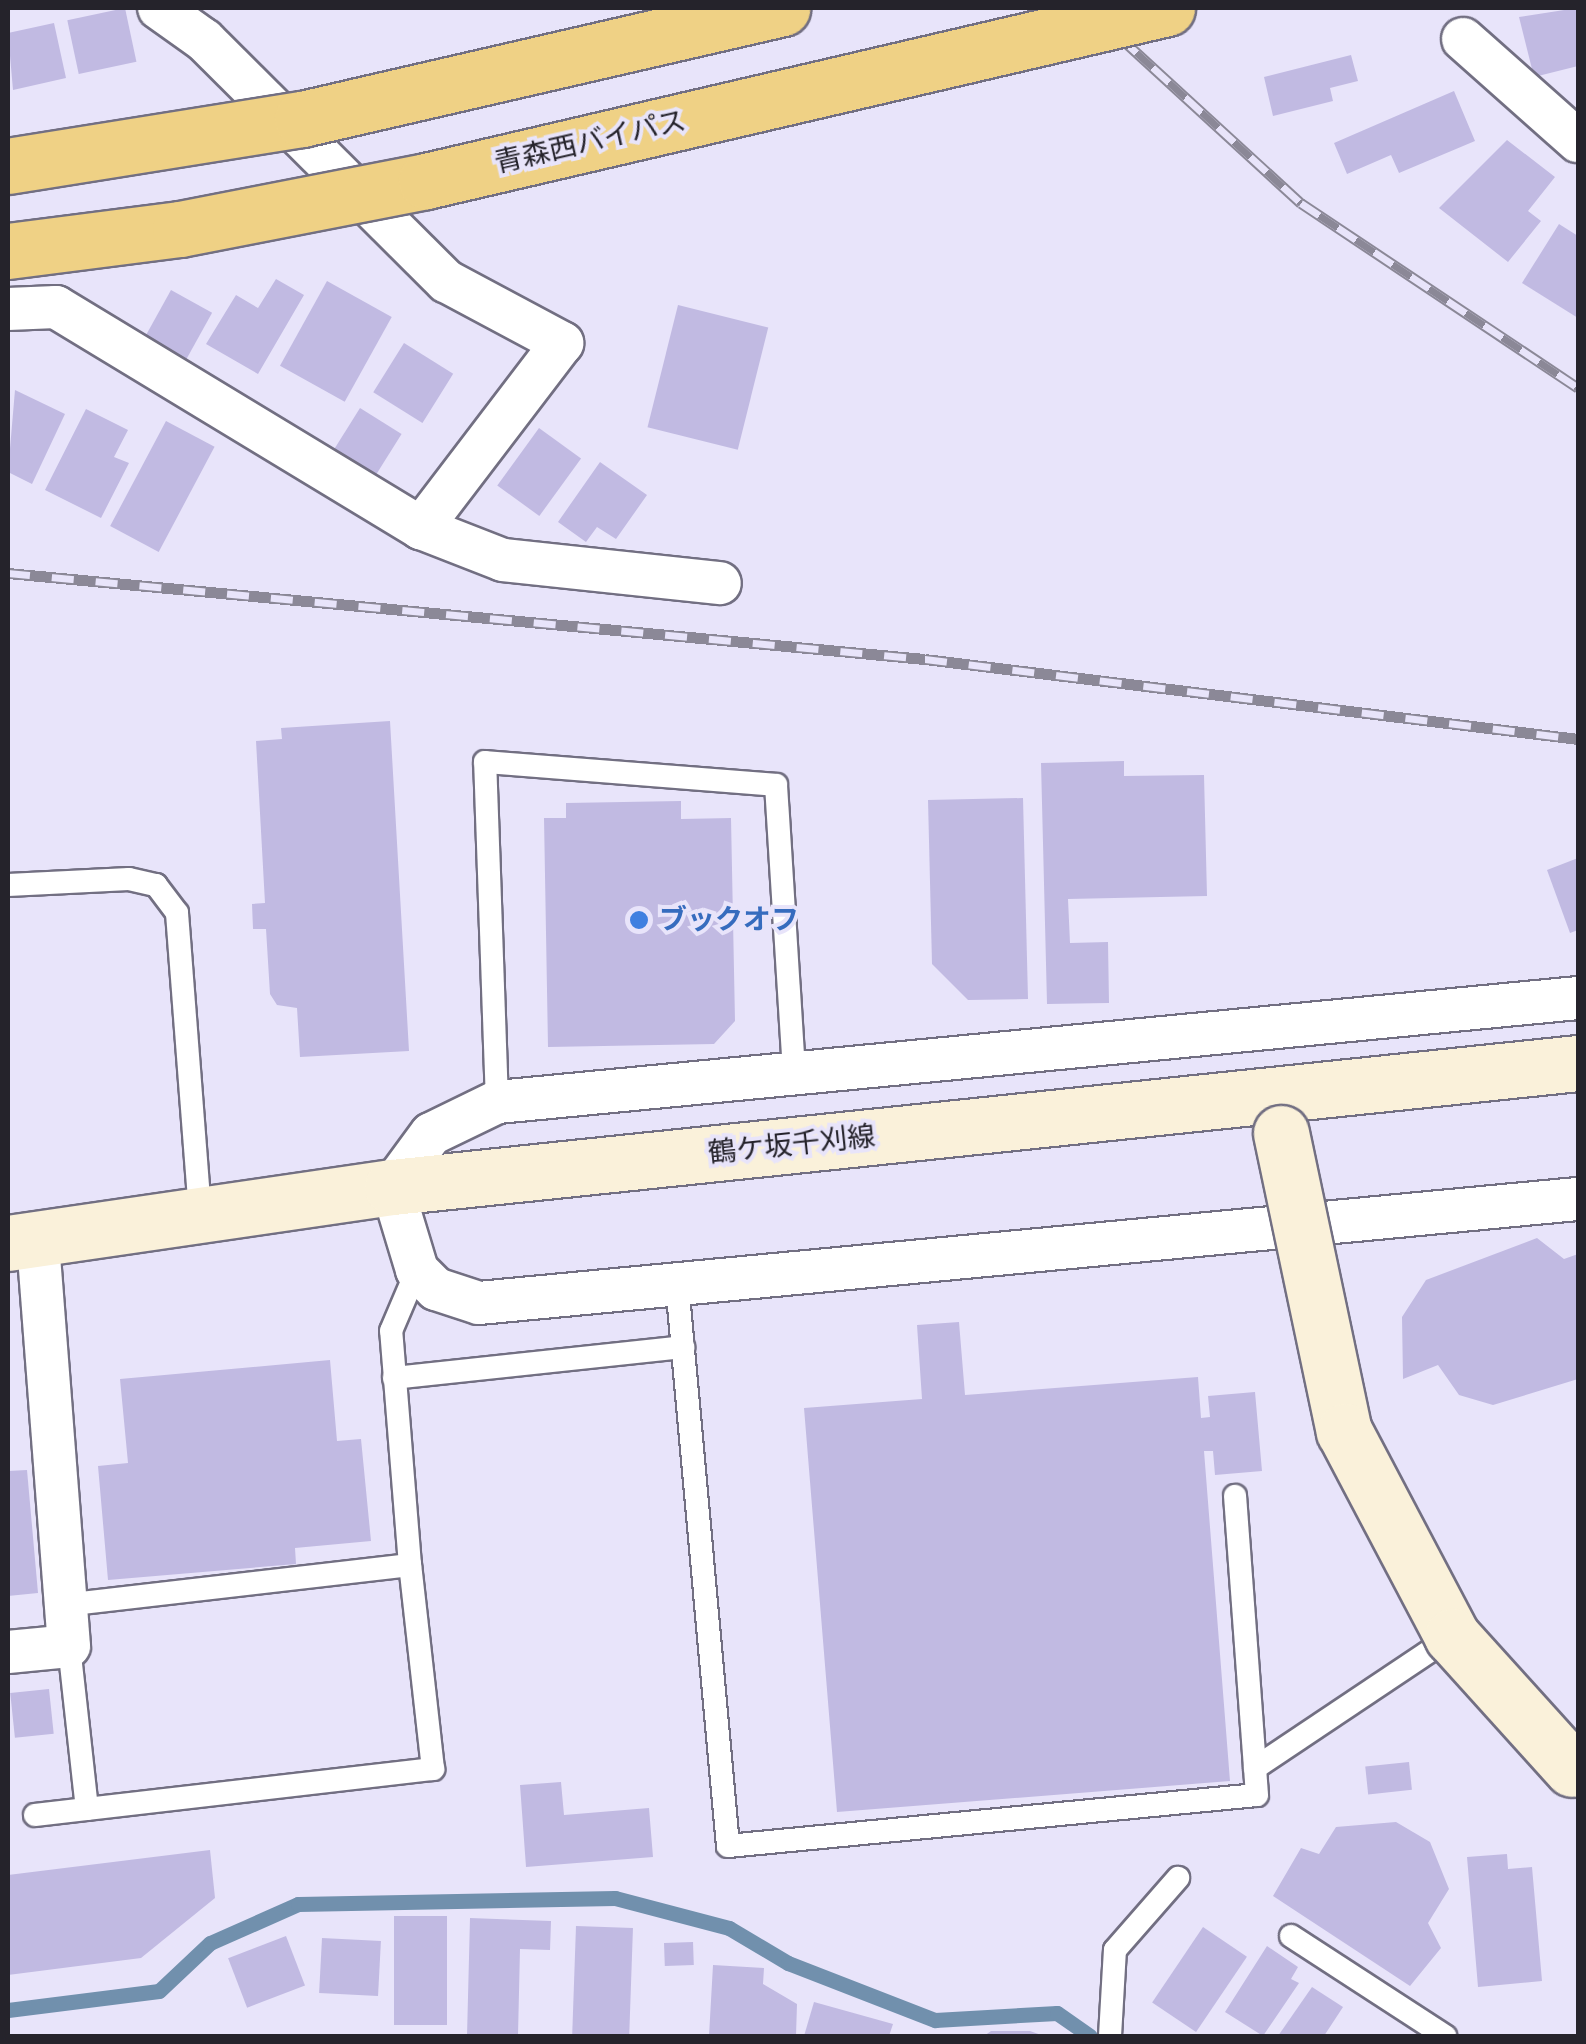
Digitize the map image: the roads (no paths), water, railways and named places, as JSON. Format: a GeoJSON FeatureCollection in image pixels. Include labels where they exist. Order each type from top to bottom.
{"type":"FeatureCollection","features":[{"type":"Feature","properties":{"kind":"highway"},"geometry":{"type":"LineString","coordinates":[[8,166],[302,119],[782,8]]}},
{"type":"Feature","properties":{"kind":"highway","name":"青森西バイパス"},"geometry":{"type":"LineString","coordinates":[[8,251],[180,229],[426,181],[1167,8]]}},
{"type":"Feature","properties":{"kind":"main road","name":"鶴ケ坂千刈線"},"geometry":{"type":"LineString","coordinates":[[23,1241],[392,1187],[1279,1113],[1456,1076],[1578,1063]]}},
{"type":"Feature","properties":{"kind":"main road"},"geometry":{"type":"LineString","coordinates":[[1279,1113],[1344,1431],[1452,1636],[1576,1772]]}},
{"type":"Feature","properties":{"kind":"street"},"geometry":{"type":"LineString","coordinates":[[159,8],[204,40],[446,282],[562,344],[421,528]]}},
{"type":"Feature","properties":{"kind":"street"},"geometry":{"type":"LineString","coordinates":[[1462,39],[1578,141]]}},
{"type":"Feature","properties":{"kind":"street"},"geometry":{"type":"LineString","coordinates":[[8,310],[56,307],[421,528],[503,560],[720,583]]}},
{"type":"Feature","properties":{"kind":"street"},"geometry":{"type":"LineString","coordinates":[[1578,998],[497,1102],[432,1134],[392,1187],[417,1270],[436,1290],[479,1304],[1151,1235],[1578,1199]]}},
{"type":"Feature","properties":{"kind":"street"},"geometry":{"type":"LineString","coordinates":[[8,1652],[66,1625],[23,1241]]}},
{"type":"Feature","properties":{"kind":"lane"},"geometry":{"type":"LineString","coordinates":[[497,1102],[485,762],[776,784],[794,1072]]}},
{"type":"Feature","properties":{"kind":"lane"},"geometry":{"type":"LineString","coordinates":[[8,885],[130,879],[156,884],[176,914],[200,1215]]}},
{"type":"Feature","properties":{"kind":"lane"},"geometry":{"type":"LineString","coordinates":[[35,1815],[433,1770],[410,1566],[390,1331],[417,1270]]}},
{"type":"Feature","properties":{"kind":"lane"},"geometry":{"type":"LineString","coordinates":[[678,1284],[728,1846],[1257,1795],[1235,1496]]}},
{"type":"Feature","properties":{"kind":"lane"},"geometry":{"type":"LineString","coordinates":[[394,1378],[683,1347]]}},
{"type":"Feature","properties":{"kind":"lane"},"geometry":{"type":"LineString","coordinates":[[88,1809],[66,1625],[410,1566]]}},
{"type":"Feature","properties":{"kind":"lane"},"geometry":{"type":"LineString","coordinates":[[1256,1768],[1304,1743],[1452,1636]]}},
{"type":"Feature","properties":{"kind":"lane"},"geometry":{"type":"LineString","coordinates":[[1111,2032],[1115,1950],[1178,1878]]}},
{"type":"Feature","properties":{"kind":"lane"},"geometry":{"type":"LineString","coordinates":[[1290,1936],[1445,2036]]}},
{"type":"Feature","properties":{"kind":"waterway"},"geometry":{"type":"LineString","coordinates":[[8,2010],[159,1991],[210,1943],[298,1904],[615,1898],[729,1928],[788,1963],[935,2020],[1057,2013],[1090,2036]]}},
{"type":"Feature","properties":{"kind":"railway"},"geometry":{"type":"LineString","coordinates":[[1088,8],[1301,203],[1578,388]]}},
{"type":"Feature","properties":{"kind":"railway"},"geometry":{"type":"LineString","coordinates":[[8,573],[925,659],[1578,739]]}},
{"type":"Feature","properties":{"kind":"place","name":"ブックオフ"},"geometry":{"type":"Point","coordinates":[639,920]}}]}
